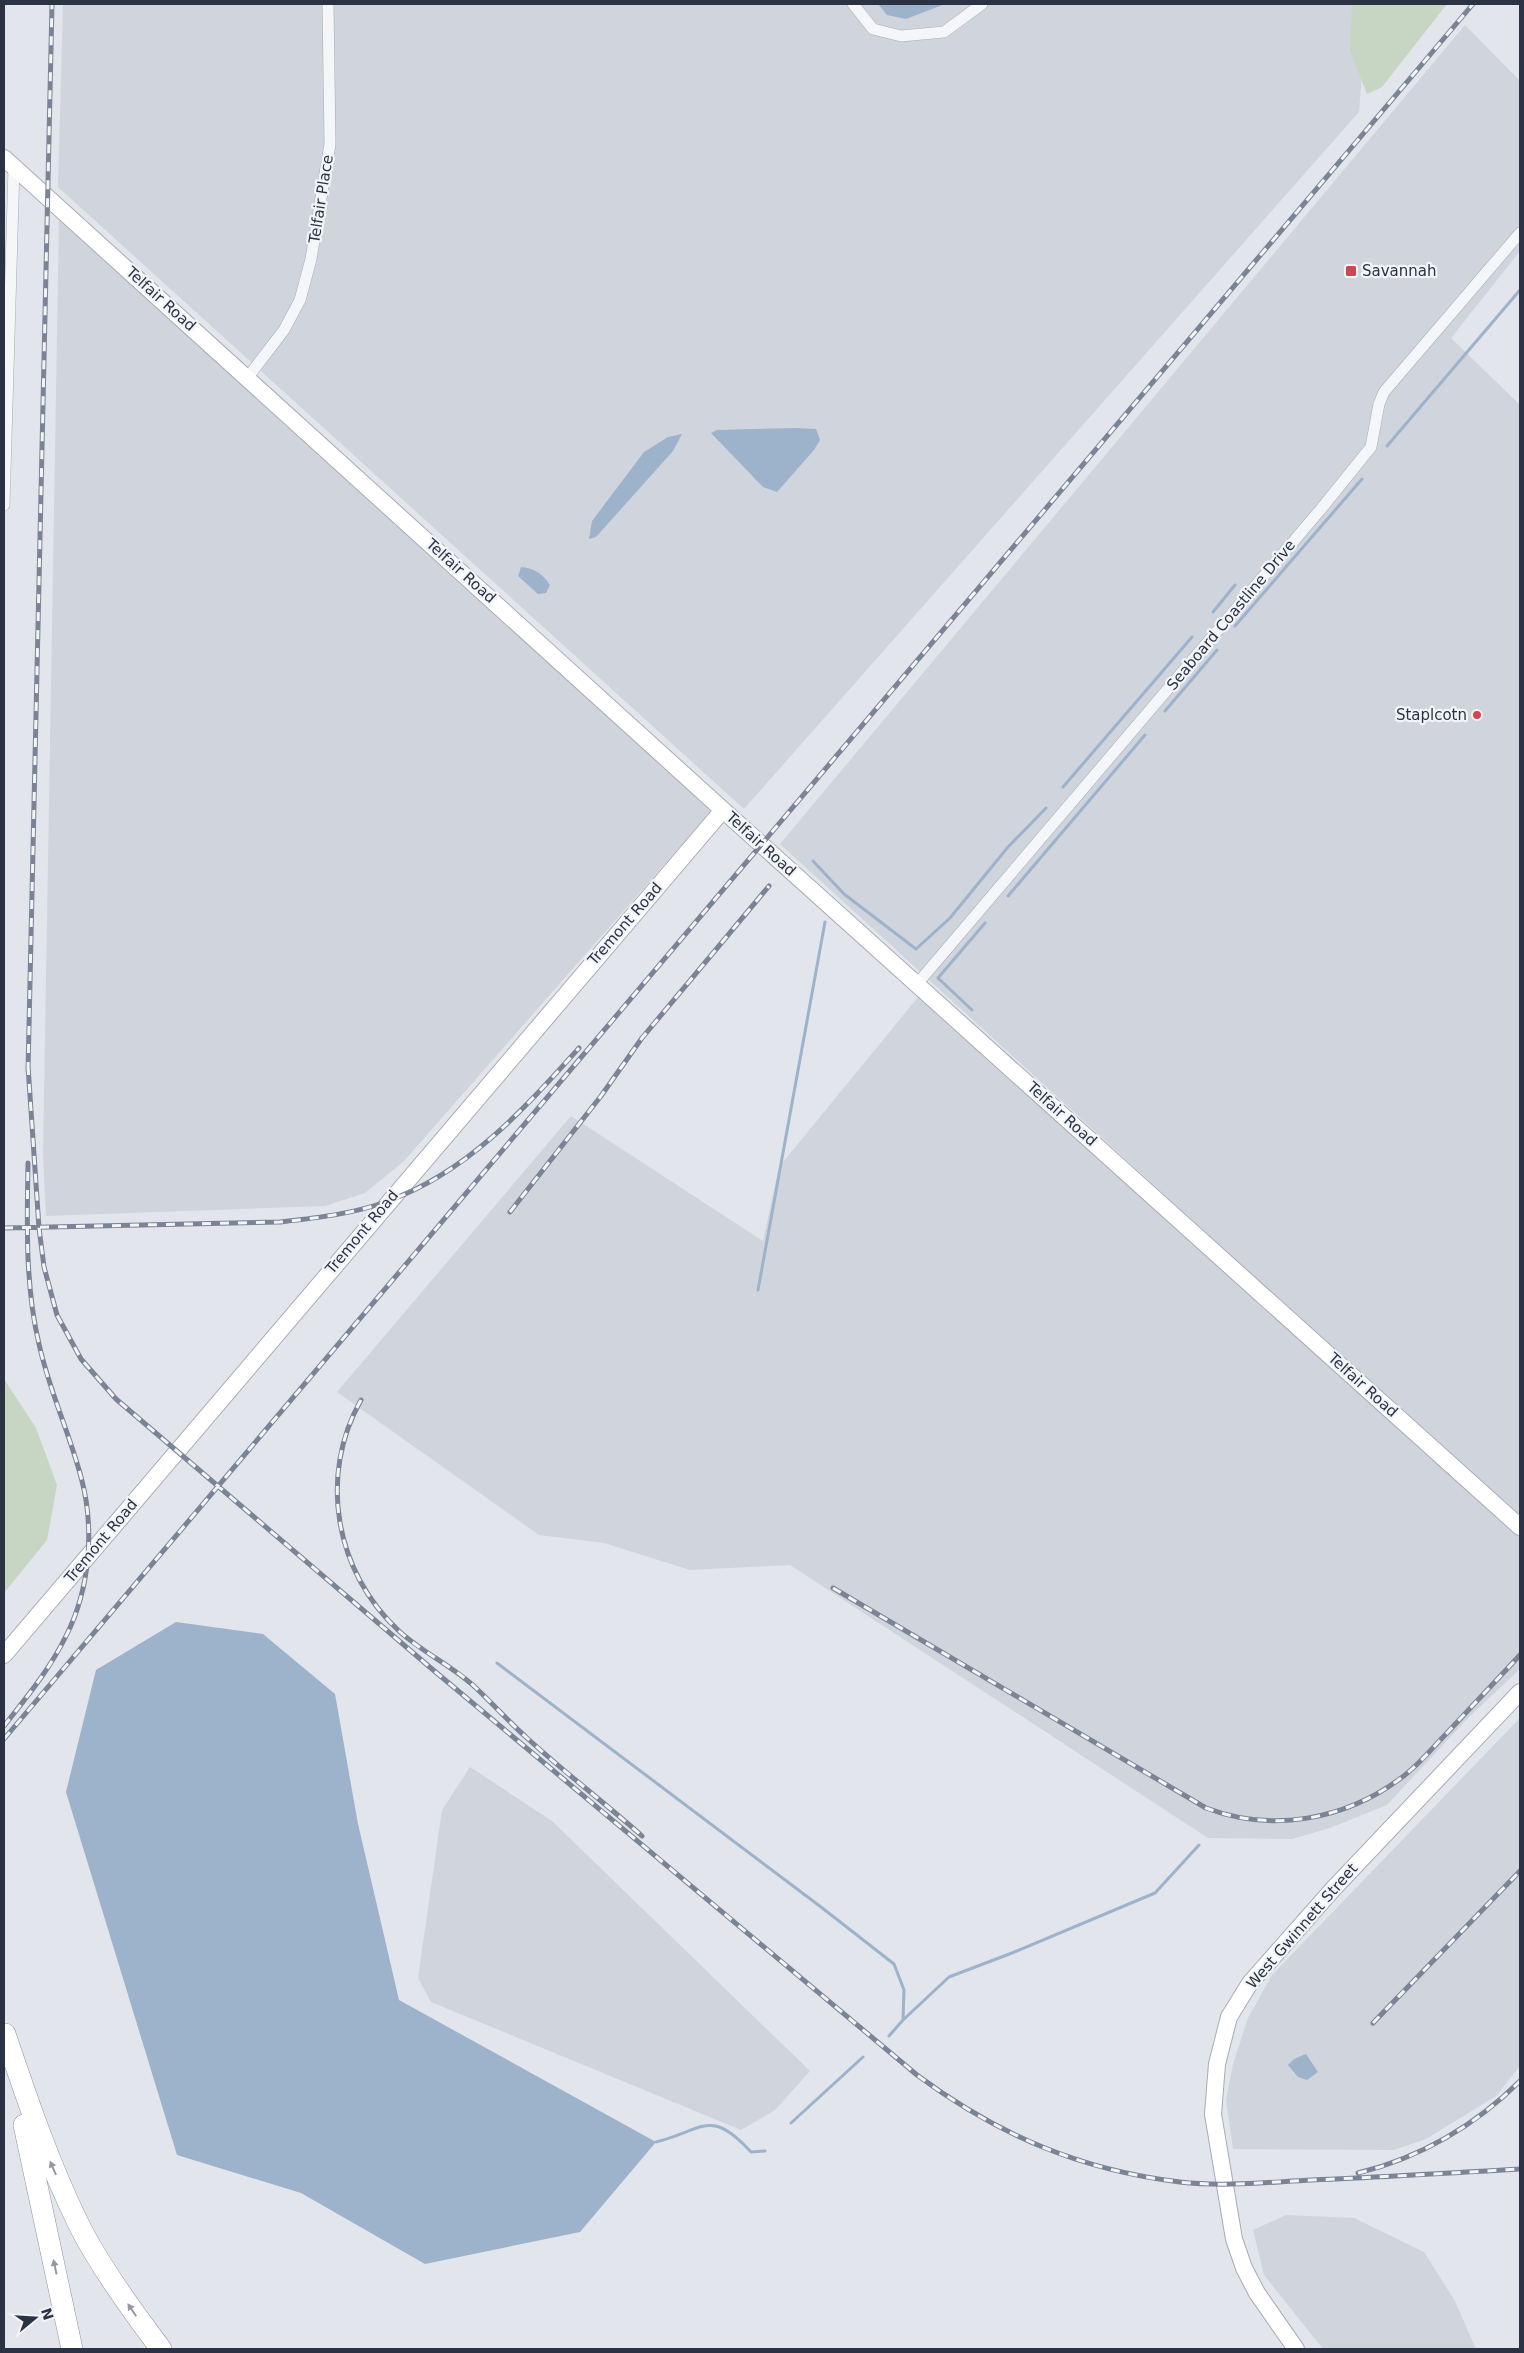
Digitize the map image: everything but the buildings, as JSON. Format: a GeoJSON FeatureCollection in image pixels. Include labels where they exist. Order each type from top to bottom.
{"type":"FeatureCollection","features":[{"type":"Feature","properties":{"kind":"highway"},"geometry":{"type":"LineString","coordinates":[[4,2032],[72,2349]]}},
{"type":"Feature","properties":{"kind":"highway"},"geometry":{"type":"LineString","coordinates":[[4,2032],[45,2150],[80,2227],[132,2309],[161,2349]]}},
{"type":"Feature","properties":{"kind":"street","name":"Telfair Place"},"geometry":{"type":"LineString","coordinates":[[248,377],[288,323],[300,300],[312,259],[330,144],[328,4]]}},
{"type":"Feature","properties":{"kind":"street"},"geometry":{"type":"LineString","coordinates":[[853,4],[873,29],[901,36],[944,32],[982,4]]}},
{"type":"Feature","properties":{"kind":"street","name":"Telfair Road"},"geometry":{"type":"LineString","coordinates":[[9,162],[723,810],[1520,1527]]}},
{"type":"Feature","properties":{"kind":"street"},"geometry":{"type":"LineString","coordinates":[[4,505],[9,162]]}},
{"type":"Feature","properties":{"kind":"street","name":"Seaboard Coastline Drive"},"geometry":{"type":"LineString","coordinates":[[917,984],[1343,482],[1371,447],[1379,404],[1384,392],[1520,233]]}},
{"type":"Feature","properties":{"kind":"street","name":"Tremont Road"},"geometry":{"type":"LineString","coordinates":[[4,1655],[723,810]]}},
{"type":"Feature","properties":{"kind":"street","name":"West Gwinnett Street"},"geometry":{"type":"LineString","coordinates":[[1296,2349],[1257,2293],[1244,2268],[1234,2239],[1213,2114],[1217,2064],[1229,2017],[1250,1983],[1334,1888],[1520,1692]]}},
{"type":"Feature","properties":{"kind":"shaded area"},"geometry":{"type":"Polygon","coordinates":[[[63,4],[1367,4],[1359,112],[744,809],[58,187],[63,4]]]}},
{"type":"Feature","properties":{"kind":"shaded area"},"geometry":{"type":"Polygon","coordinates":[[[1465,25],[1520,81],[1520,251],[1451,338],[1520,405],[1520,1519],[780,844],[1465,25]]]}},
{"type":"Feature","properties":{"kind":"shaded area"},"geometry":{"type":"Polygon","coordinates":[[[59,218],[713,809],[404,1161],[365,1193],[325,1206],[46,1216],[43,1154],[59,218]]]}},
{"type":"Feature","properties":{"kind":"shaded area"},"geometry":{"type":"Polygon","coordinates":[[[919,996],[1520,1537],[1520,1669],[1467,1719],[1387,1805],[1330,1828],[1292,1839],[1208,1838],[790,1565],[690,1570],[604,1543],[539,1535],[337,1392],[571,1116],[763,1241],[779,1167],[919,996]]]}},
{"type":"Feature","properties":{"kind":"shaded area"},"geometry":{"type":"Polygon","coordinates":[[[1520,1718],[1520,2066],[1496,2096],[1426,2139],[1394,2150],[1233,2149],[1226,2100],[1233,2064],[1248,2018],[1272,1975],[1520,1718]]]}},
{"type":"Feature","properties":{"kind":"shaded area"},"geometry":{"type":"Polygon","coordinates":[[[470,1767],[552,1821],[810,2071],[775,2110],[741,2130],[431,2002],[418,1978],[442,1810],[470,1767]]]}},
{"type":"Feature","properties":{"kind":"shaded area"},"geometry":{"type":"Polygon","coordinates":[[[1286,2215],[1354,2218],[1424,2252],[1455,2301],[1476,2349],[1323,2349],[1264,2275],[1253,2230],[1286,2215]]]}},
{"type":"Feature","properties":{"kind":"green space"},"geometry":{"type":"Polygon","coordinates":[[[1352,4],[1447,4],[1382,87],[1367,94],[1350,50],[1352,4]]]}},
{"type":"Feature","properties":{"kind":"green space"},"geometry":{"type":"Polygon","coordinates":[[[4,1379],[36,1428],[57,1485],[47,1540],[4,1593],[4,1379]]]}},
{"type":"Feature","properties":{"kind":"water"},"geometry":{"type":"Polygon","coordinates":[[[878,4],[945,4],[906,19],[887,15],[878,4]]]}},
{"type":"Feature","properties":{"kind":"water"},"geometry":{"type":"Polygon","coordinates":[[[816,429],[820,440],[814,450],[777,492],[763,487],[711,433],[717,430],[816,429]]]}},
{"type":"Feature","properties":{"kind":"water"},"geometry":{"type":"Polygon","coordinates":[[[682,434],[673,451],[596,537],[589,539],[592,521],[644,452],[668,437],[682,434]]]}},
{"type":"Feature","properties":{"kind":"water"},"geometry":{"type":"Polygon","coordinates":[[[521,567],[534,570],[544,578],[550,585],[546,593],[538,594],[518,576],[521,567]]]}},
{"type":"Feature","properties":{"kind":"water"},"geometry":{"type":"Polygon","coordinates":[[[176,1622],[263,1634],[335,1694],[358,1824],[399,2000],[656,2142],[580,2232],[425,2264],[301,2193],[177,2155],[66,1792],[96,1670],[176,1622]]]}},
{"type":"Feature","properties":{"kind":"water"},"geometry":{"type":"Polygon","coordinates":[[[1306,2054],[1318,2072],[1307,2080],[1298,2077],[1288,2065],[1294,2059],[1306,2054]]]}},
{"type":"Feature","properties":{"kind":"waterway"},"geometry":{"type":"LineString","coordinates":[[1387,446],[1520,290]]}},
{"type":"Feature","properties":{"kind":"waterway"},"geometry":{"type":"LineString","coordinates":[[1235,626],[1362,479]]}},
{"type":"Feature","properties":{"kind":"waterway"},"geometry":{"type":"LineString","coordinates":[[1213,612],[1235,585]]}},
{"type":"Feature","properties":{"kind":"waterway"},"geometry":{"type":"LineString","coordinates":[[1063,787],[1192,637]]}},
{"type":"Feature","properties":{"kind":"waterway"},"geometry":{"type":"LineString","coordinates":[[1165,711],[1217,650]]}},
{"type":"Feature","properties":{"kind":"waterway"},"geometry":{"type":"LineString","coordinates":[[1008,896],[1145,735]]}},
{"type":"Feature","properties":{"kind":"waterway"},"geometry":{"type":"LineString","coordinates":[[813,861],[844,894],[916,949],[950,918],[1008,847],[1046,808]]}},
{"type":"Feature","properties":{"kind":"waterway"},"geometry":{"type":"LineString","coordinates":[[758,1290],[825,922]]}},
{"type":"Feature","properties":{"kind":"waterway"},"geometry":{"type":"LineString","coordinates":[[972,1010],[938,978],[985,923]]}},
{"type":"Feature","properties":{"kind":"waterway"},"geometry":{"type":"LineString","coordinates":[[497,1663],[894,1964],[904,1990],[903,2020],[889,2036]]}},
{"type":"Feature","properties":{"kind":"waterway"},"geometry":{"type":"LineString","coordinates":[[903,2020],[949,1977],[1012,1953],[1155,1893],[1199,1845]]}},
{"type":"Feature","properties":{"kind":"waterway"},"geometry":{"type":"LineString","coordinates":[[791,2123],[863,2057]]}},
{"type":"Feature","properties":{"kind":"waterway"},"geometry":{"type":"LineString","coordinates":[[656,2142],[696,2128],[716,2126],[737,2138],[751,2152],[765,2151]]}},
{"type":"Feature","properties":{"kind":"railway"},"geometry":{"type":"LineString","coordinates":[[28,1071],[52,4]]}},
{"type":"Feature","properties":{"kind":"railway"},"geometry":{"type":"LineString","coordinates":[[4,1739],[1473,4]]}},
{"type":"Feature","properties":{"kind":"railway"},"geometry":{"type":"LineString","coordinates":[[510,1212],[601,1096],[642,1038],[769,886]]}},
{"type":"Feature","properties":{"kind":"railway"},"geometry":{"type":"LineString","coordinates":[[4,1228],[280,1222],[335,1215],[388,1201],[417,1189],[469,1156],[515,1116],[579,1048]]}},
{"type":"Feature","properties":{"kind":"railway"},"geometry":{"type":"LineString","coordinates":[[28,1066],[39,1228],[44,1267],[57,1315],[81,1359],[116,1399],[432,1669],[917,2075],[978,2115],[1009,2132],[1041,2146],[1074,2159],[1108,2169],[1180,2182],[1230,2184],[1520,2169]]}},
{"type":"Feature","properties":{"kind":"railway"},"geometry":{"type":"LineString","coordinates":[[4,1726],[45,1672],[66,1636],[74,1618],[85,1578],[89,1537],[88,1517],[81,1477],[48,1378],[34,1322],[28,1254],[28,1163]]}},
{"type":"Feature","properties":{"kind":"railway"},"geometry":{"type":"LineString","coordinates":[[361,1400],[348,1429],[340,1460],[337,1491],[340,1522],[348,1552],[360,1581],[377,1607],[399,1631],[467,1680],[541,1751],[642,1836]]}},
{"type":"Feature","properties":{"kind":"railway"},"geometry":{"type":"LineString","coordinates":[[833,1588],[1206,1808],[1231,1816],[1256,1820],[1282,1821],[1332,1813],[1356,1804],[1379,1792],[1401,1778],[1419,1762],[1520,1655]]}},
{"type":"Feature","properties":{"kind":"railway"},"geometry":{"type":"LineString","coordinates":[[1373,2023],[1520,1871]]}},
{"type":"Feature","properties":{"kind":"railway"},"geometry":{"type":"LineString","coordinates":[[1358,2173],[1381,2167],[1446,2138],[1485,2112],[1520,2081]]}},
{"type":"Feature","properties":{"kind":"place","name":"Savannah"},"geometry":{"type":"Point","coordinates":[1351,271]}},
{"type":"Feature","properties":{"kind":"place","name":"Staplcotn"},"geometry":{"type":"Point","coordinates":[1477,715]}}]}
